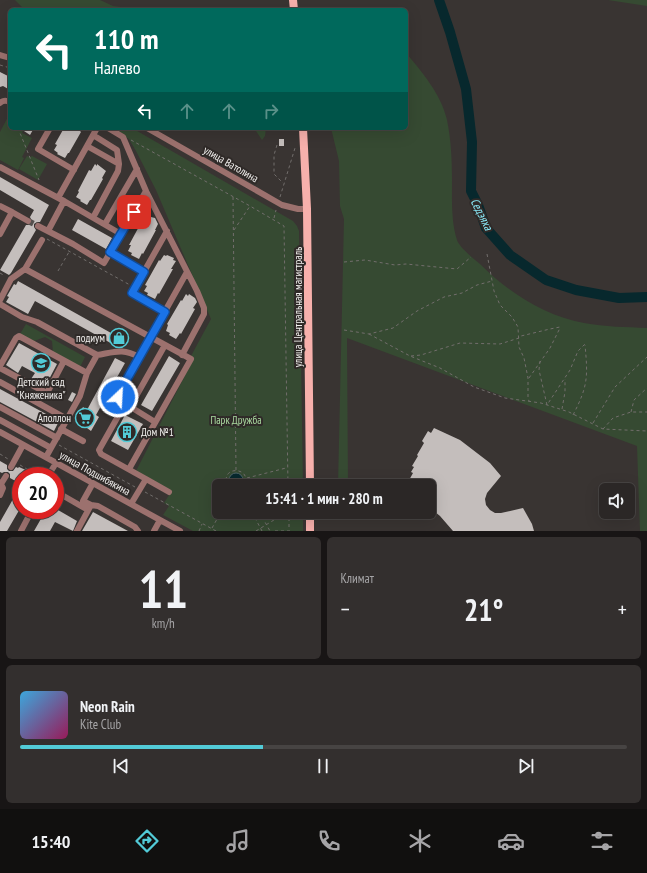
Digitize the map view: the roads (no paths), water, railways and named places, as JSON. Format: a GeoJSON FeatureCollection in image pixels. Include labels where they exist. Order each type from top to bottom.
{"type":"FeatureCollection","features":[{"type":"Feature","properties":{"kind":"main road","name":"улица Центральная магистраль"},"geometry":{"type":"LineString","coordinates":[[302,130],[308,209],[310,479]]}},
{"type":"Feature","properties":{"kind":"main road"},"geometry":{"type":"LineString","coordinates":[[310,519],[310,531]]}},
{"type":"Feature","properties":{"kind":"street"},"geometry":{"type":"LineString","coordinates":[[49,130],[38,149],[74,170]]}},
{"type":"Feature","properties":{"kind":"street"},"geometry":{"type":"LineString","coordinates":[[48,231],[74,170],[96,130]]}},
{"type":"Feature","properties":{"kind":"street"},"geometry":{"type":"LineString","coordinates":[[111,130],[123,137],[146,191],[197,291],[204,312],[182,354]]}},
{"type":"Feature","properties":{"kind":"street","name":"улица Ватолина"},"geometry":{"type":"LineString","coordinates":[[150,130],[278,203],[290,208],[308,209]]}},
{"type":"Feature","properties":{"kind":"street"},"geometry":{"type":"LineString","coordinates":[[93,135],[117,150],[120,164],[118,172],[95,214]]}},
{"type":"Feature","properties":{"kind":"street"},"geometry":{"type":"LineString","coordinates":[[87,146],[120,164]]}},
{"type":"Feature","properties":{"kind":"street"},"geometry":{"type":"LineString","coordinates":[[0,167],[61,199],[121,234]]}},
{"type":"Feature","properties":{"kind":"street"},"geometry":{"type":"LineString","coordinates":[[105,224],[137,168]]}},
{"type":"Feature","properties":{"kind":"street"},"geometry":{"type":"LineString","coordinates":[[38,226],[73,244],[104,263],[146,191]]}},
{"type":"Feature","properties":{"kind":"street"},"geometry":{"type":"LineString","coordinates":[[0,206],[28,221]]}},
{"type":"Feature","properties":{"kind":"street"},"geometry":{"type":"LineString","coordinates":[[0,234],[12,212]]}},
{"type":"Feature","properties":{"kind":"street"},"geometry":{"type":"LineString","coordinates":[[165,312],[132,293],[167,232]]}},
{"type":"Feature","properties":{"kind":"street"},"geometry":{"type":"LineString","coordinates":[[0,300],[11,279],[25,269],[45,239]]}},
{"type":"Feature","properties":{"kind":"street"},"geometry":{"type":"LineString","coordinates":[[110,252],[144,272]]}},
{"type":"Feature","properties":{"kind":"street"},"geometry":{"type":"LineString","coordinates":[[25,269],[191,359],[129,469]]}},
{"type":"Feature","properties":{"kind":"street"},"geometry":{"type":"LineString","coordinates":[[155,422],[119,399],[119,393],[187,272]]}},
{"type":"Feature","properties":{"kind":"street"},"geometry":{"type":"LineString","coordinates":[[0,304],[22,317],[37,322],[97,355],[122,351],[139,357]]}},
{"type":"Feature","properties":{"kind":"street"},"geometry":{"type":"LineString","coordinates":[[64,361],[48,391],[45,392],[0,367],[16,338],[19,336],[87,373]]}},
{"type":"Feature","properties":{"kind":"street"},"geometry":{"type":"LineString","coordinates":[[165,345],[99,450],[101,454],[169,492]]}},
{"type":"Feature","properties":{"kind":"street"},"geometry":{"type":"LineString","coordinates":[[46,457],[80,396],[87,373],[97,355]]}},
{"type":"Feature","properties":{"kind":"street"},"geometry":{"type":"LineString","coordinates":[[0,382],[67,419]]}},
{"type":"Feature","properties":{"kind":"street"},"geometry":{"type":"LineString","coordinates":[[0,407],[54,443]]}},
{"type":"Feature","properties":{"kind":"street"},"geometry":{"type":"LineString","coordinates":[[0,420],[54,443]]}},
{"type":"Feature","properties":{"kind":"street"},"geometry":{"type":"LineString","coordinates":[[61,429],[83,441]]}},
{"type":"Feature","properties":{"kind":"street","name":"улица Подшибякина"},"geometry":{"type":"LineString","coordinates":[[0,432],[180,531]]}},
{"type":"Feature","properties":{"kind":"street"},"geometry":{"type":"LineString","coordinates":[[12,465],[23,445]]}},
{"type":"Feature","properties":{"kind":"street"},"geometry":{"type":"LineString","coordinates":[[54,467],[56,463]]}},
{"type":"Feature","properties":{"kind":"street"},"geometry":{"type":"LineString","coordinates":[[0,494],[3,488],[1,484],[6,476]]}},
{"type":"Feature","properties":{"kind":"street"},"geometry":{"type":"LineString","coordinates":[[131,504],[146,479]]}},
{"type":"Feature","properties":{"kind":"street"},"geometry":{"type":"LineString","coordinates":[[76,503],[83,501],[93,483]]}},
{"type":"Feature","properties":{"kind":"street"},"geometry":{"type":"LineString","coordinates":[[64,496],[76,503],[90,508],[98,506],[136,527],[138,531]]}},
{"type":"Feature","properties":{"kind":"street"},"geometry":{"type":"LineString","coordinates":[[83,501],[90,508]]}},
{"type":"Feature","properties":{"kind":"street"},"geometry":{"type":"LineString","coordinates":[[77,531],[90,508]]}},
{"type":"Feature","properties":{"kind":"street"},"geometry":{"type":"LineString","coordinates":[[21,531],[27,519]]}},
{"type":"Feature","properties":{"kind":"street"},"geometry":{"type":"LineString","coordinates":[[154,531],[160,520]]}},
{"type":"Feature","properties":{"kind":"water"},"geometry":{"type":"Polygon","coordinates":[[[233,473],[239,473],[243,479],[229,479],[233,473]]]}},
{"type":"Feature","properties":{"kind":"waterway","name":"Седэяха"},"geometry":{"type":"LineString","coordinates":[[439,0],[450,32],[466,89],[472,142],[471,191],[478,205],[486,228],[510,255],[546,280],[576,290],[619,298],[647,297]]}},
{"type":"Feature","properties":{"kind":"tunnel"},"geometry":{"type":"LineString","coordinates":[[28,221],[38,226]]}},
{"type":"Feature","properties":{"kind":"place","name":"подиум"},"geometry":{"type":"Point","coordinates":[119,338]}},
{"type":"Feature","properties":{"kind":"place","name":"Детский сад \"Княженика\""},"geometry":{"type":"Point","coordinates":[41,363]}},
{"type":"Feature","properties":{"kind":"place","name":"Аполлон"},"geometry":{"type":"Point","coordinates":[85,418]}},
{"type":"Feature","properties":{"kind":"place","name":"Дом №1"},"geometry":{"type":"Point","coordinates":[127,432]}},
{"type":"Feature","properties":{"kind":"park label","name":"Парк Дружба"},"geometry":{"type":"Point","coordinates":[236,420]}}]}
